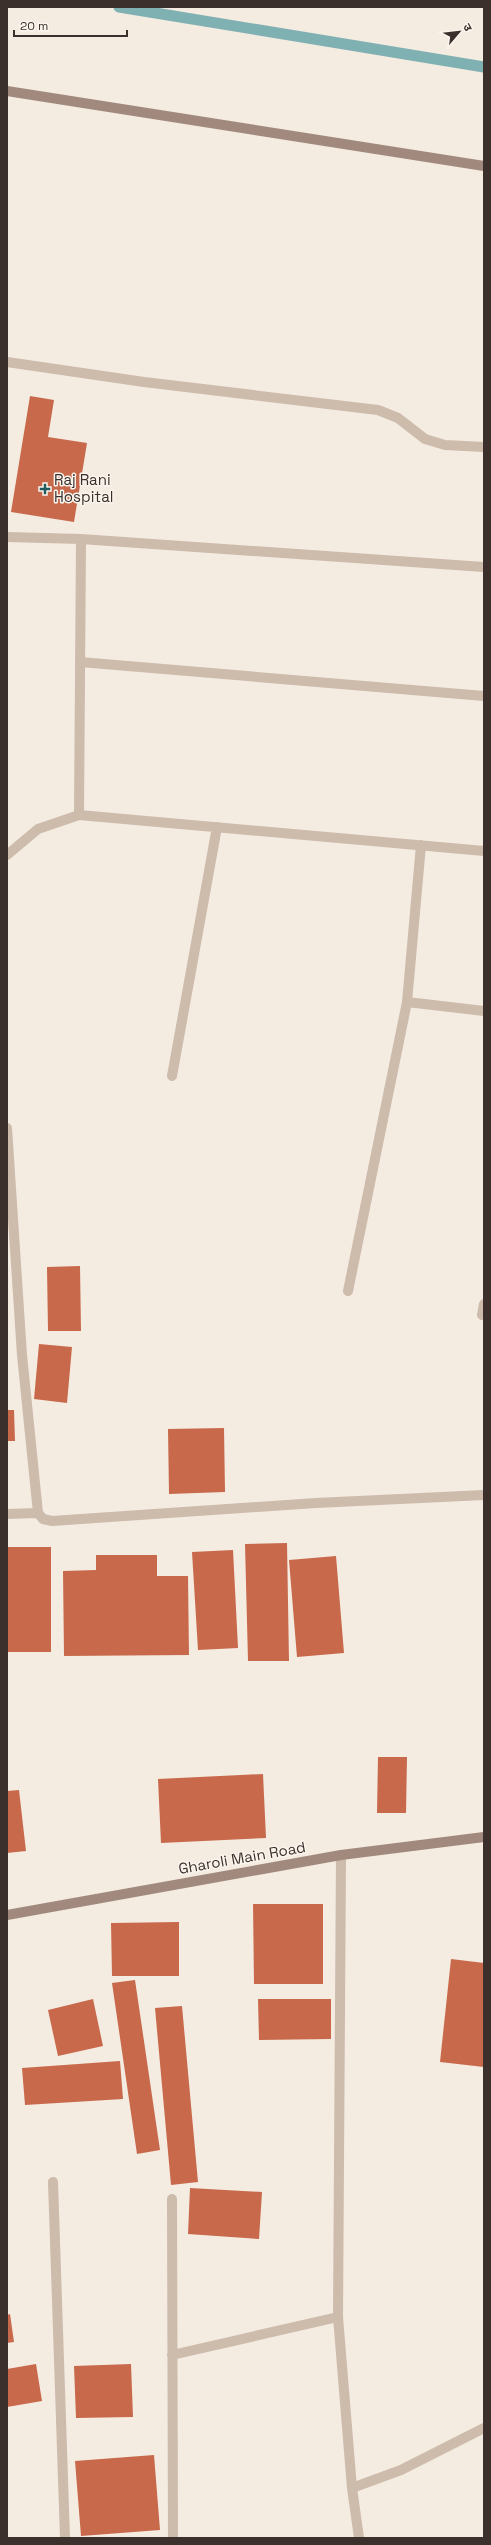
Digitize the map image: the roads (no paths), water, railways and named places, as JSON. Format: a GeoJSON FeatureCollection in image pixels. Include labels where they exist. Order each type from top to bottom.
{"type":"FeatureCollection","features":[{"type":"Feature","properties":{"kind":"street"},"geometry":{"type":"LineString","coordinates":[[7,91],[484,166]]}},
{"type":"Feature","properties":{"kind":"street"},"geometry":{"type":"LineString","coordinates":[[7,362],[144,382],[378,410],[398,418],[425,439],[445,445],[484,447]]}},
{"type":"Feature","properties":{"kind":"street"},"geometry":{"type":"LineString","coordinates":[[7,537],[81,539],[484,567]]}},
{"type":"Feature","properties":{"kind":"street"},"geometry":{"type":"LineString","coordinates":[[79,815],[81,539]]}},
{"type":"Feature","properties":{"kind":"street"},"geometry":{"type":"LineString","coordinates":[[80,662],[484,696]]}},
{"type":"Feature","properties":{"kind":"street"},"geometry":{"type":"LineString","coordinates":[[7,855],[38,829],[79,815],[484,851]]}},
{"type":"Feature","properties":{"kind":"street"},"geometry":{"type":"LineString","coordinates":[[172,1076],[217,827]]}},
{"type":"Feature","properties":{"kind":"street"},"geometry":{"type":"LineString","coordinates":[[348,1291],[407,1002],[421,845]]}},
{"type":"Feature","properties":{"kind":"street"},"geometry":{"type":"LineString","coordinates":[[407,1002],[484,1011]]}},
{"type":"Feature","properties":{"kind":"street"},"geometry":{"type":"LineString","coordinates":[[7,1128],[22,1355],[38,1513],[43,1519],[52,1521],[316,1503],[484,1495]]}},
{"type":"Feature","properties":{"kind":"street"},"geometry":{"type":"LineString","coordinates":[[7,1514],[38,1513]]}},
{"type":"Feature","properties":{"kind":"street","name":"Gharoli Main Road"},"geometry":{"type":"LineString","coordinates":[[7,1915],[341,1855],[484,1837]]}},
{"type":"Feature","properties":{"kind":"street"},"geometry":{"type":"LineString","coordinates":[[341,1855],[338,2317],[352,2488],[359,2538]]}},
{"type":"Feature","properties":{"kind":"street"},"geometry":{"type":"LineString","coordinates":[[53,2182],[65,2538]]}},
{"type":"Feature","properties":{"kind":"street"},"geometry":{"type":"LineString","coordinates":[[172,2199],[173,2538]]}},
{"type":"Feature","properties":{"kind":"street"},"geometry":{"type":"LineString","coordinates":[[172,2355],[338,2317]]}},
{"type":"Feature","properties":{"kind":"street"},"geometry":{"type":"LineString","coordinates":[[352,2488],[401,2470],[484,2428]]}},
{"type":"Feature","properties":{"kind":"waterway"},"geometry":{"type":"LineString","coordinates":[[119,7],[484,67]]}},
{"type":"Feature","properties":{"kind":"place","name":"Raj Rani Hospital"},"geometry":{"type":"Point","coordinates":[45,489]}}]}
